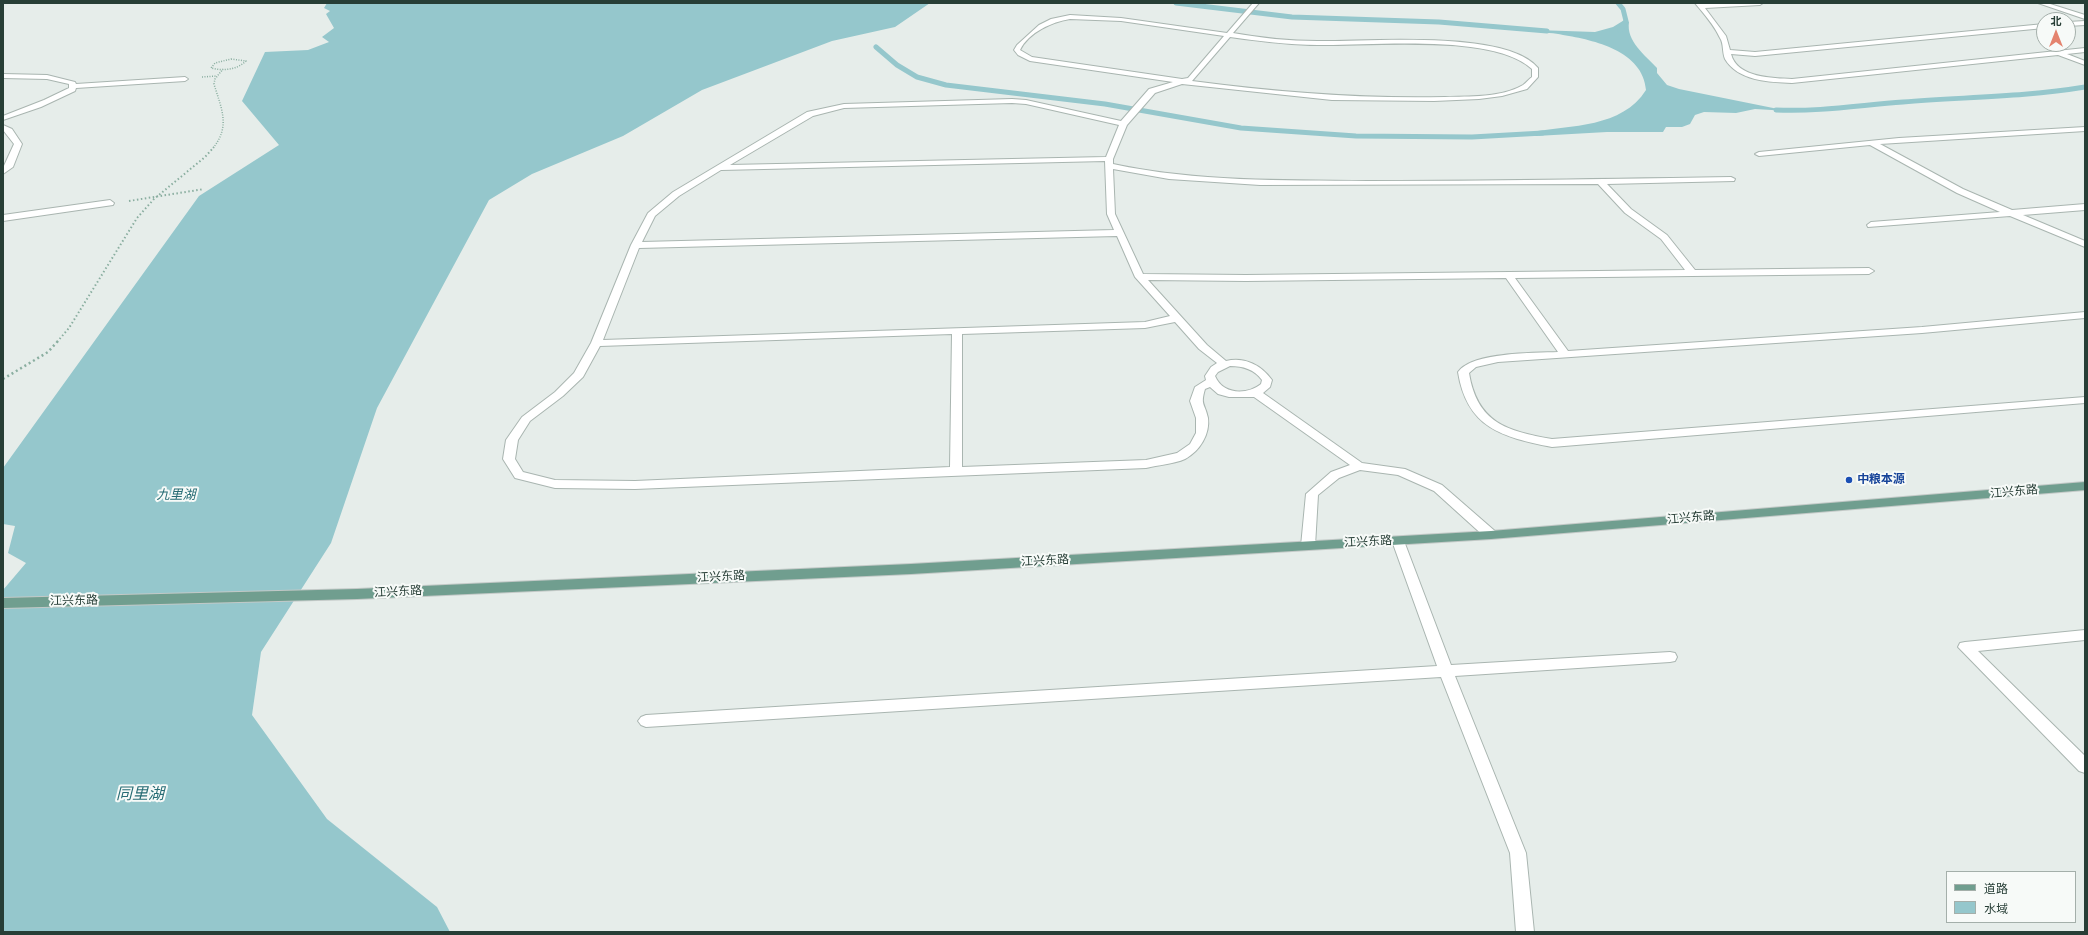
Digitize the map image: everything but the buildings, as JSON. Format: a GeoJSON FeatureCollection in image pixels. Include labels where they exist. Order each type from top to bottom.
{"type":"FeatureCollection","features":[{"type":"Feature","properties":{"kind":"main road","name":"江兴东路"},"geometry":{"type":"LineString","coordinates":[[3,603],[357,594],[911,569],[1398,541],[2085,486]]}},
{"type":"Feature","properties":{"kind":"street"},"geometry":{"type":"LineString","coordinates":[[1224,364],[1203,348],[1140,277],[1111,214],[1109,163],[1123,124],[1152,91],[1190,79],[1256,3]]}},
{"type":"Feature","properties":{"kind":"street"},"geometry":{"type":"LineString","coordinates":[[1699,4],[1760,3]]}},
{"type":"Feature","properties":{"kind":"street"},"geometry":{"type":"LineString","coordinates":[[2041,3],[2085,17]]}},
{"type":"Feature","properties":{"kind":"street"},"geometry":{"type":"LineString","coordinates":[[1699,4],[1725,42],[1728,58],[1745,73],[1759,77],[1792,81],[2085,50]]}},
{"type":"Feature","properties":{"kind":"street"},"geometry":{"type":"LineString","coordinates":[[1070,17],[1115,20],[1228,35],[1308,43],[1426,42],[1491,49],[1528,60],[1535,68],[1535,77],[1525,87],[1499,94],[1462,98],[1401,100],[1317,96],[1181,82],[1030,58],[1020,54],[1017,50],[1019,46],[1043,24],[1053,19],[1070,17]]}},
{"type":"Feature","properties":{"kind":"street"},"geometry":{"type":"LineString","coordinates":[[1727,52],[1755,54],[2036,27]]}},
{"type":"Feature","properties":{"kind":"street"},"geometry":{"type":"LineString","coordinates":[[2058,53],[2085,63]]}},
{"type":"Feature","properties":{"kind":"street"},"geometry":{"type":"LineString","coordinates":[[3,76],[64,80],[73,84],[72,86]]}},
{"type":"Feature","properties":{"kind":"street"},"geometry":{"type":"LineString","coordinates":[[72,86],[185,78]]}},
{"type":"Feature","properties":{"kind":"street"},"geometry":{"type":"LineString","coordinates":[[3,118],[29,110],[72,89],[72,86]]}},
{"type":"Feature","properties":{"kind":"street"},"geometry":{"type":"LineString","coordinates":[[1123,124],[1026,102],[1012,101],[844,106],[810,114],[676,194],[651,215],[636,245],[596,343],[579,375],[559,394],[526,419],[512,440],[509,459],[520,476],[555,484],[635,485],[1146,464],[1181,456],[1194,446],[1202,433],[1202,418],[1196,401],[1200,387],[1211,382]]}},
{"type":"Feature","properties":{"kind":"street"},"geometry":{"type":"LineString","coordinates":[[3,127],[10,131],[18,144],[9,167],[3,172]]}},
{"type":"Feature","properties":{"kind":"street"},"geometry":{"type":"LineString","coordinates":[[1759,154],[1872,143],[2085,129]]}},
{"type":"Feature","properties":{"kind":"street"},"geometry":{"type":"LineString","coordinates":[[1872,143],[1960,191],[2085,244]]}},
{"type":"Feature","properties":{"kind":"street"},"geometry":{"type":"LineString","coordinates":[[719,168],[1109,163],[1147,175],[1259,182],[1406,184],[1731,180]]}},
{"type":"Feature","properties":{"kind":"street"},"geometry":{"type":"LineString","coordinates":[[1600,181],[1628,211],[1664,237],[1693,274]]}},
{"type":"Feature","properties":{"kind":"street"},"geometry":{"type":"LineString","coordinates":[[3,218],[110,204]]}},
{"type":"Feature","properties":{"kind":"street"},"geometry":{"type":"LineString","coordinates":[[1871,225],[2085,207]]}},
{"type":"Feature","properties":{"kind":"street"},"geometry":{"type":"LineString","coordinates":[[636,245],[1120,233]]}},
{"type":"Feature","properties":{"kind":"street"},"geometry":{"type":"LineString","coordinates":[[1140,277],[1246,278],[1509,276],[1869,270]]}},
{"type":"Feature","properties":{"kind":"street"},"geometry":{"type":"LineString","coordinates":[[1509,276],[1566,355]]}},
{"type":"Feature","properties":{"kind":"street"},"geometry":{"type":"LineString","coordinates":[[2085,315],[1922,330],[1498,359],[1473,364],[1463,372],[1464,386],[1478,412],[1493,426],[1522,438],[1552,443],[2085,400]]}},
{"type":"Feature","properties":{"kind":"street"},"geometry":{"type":"LineString","coordinates":[[596,343],[1145,325],[1177,318]]}},
{"type":"Feature","properties":{"kind":"street"},"geometry":{"type":"LineString","coordinates":[[956,471],[957,331]]}},
{"type":"Feature","properties":{"kind":"street"},"geometry":{"type":"LineString","coordinates":[[1224,364],[1242,364],[1259,370],[1267,380],[1266,385],[1256,393],[1243,395],[1230,394],[1215,386],[1211,382],[1210,376],[1212,372],[1224,364]]}},
{"type":"Feature","properties":{"kind":"street"},"geometry":{"type":"LineString","coordinates":[[1256,393],[1359,466],[1401,472],[1438,488],[1491,534]]}},
{"type":"Feature","properties":{"kind":"street"},"geometry":{"type":"LineString","coordinates":[[1308,546],[1312,494],[1335,475],[1359,466]]}},
{"type":"Feature","properties":{"kind":"street"},"geometry":{"type":"LineString","coordinates":[[1398,541],[1446,671],[1518,853],[1526,932]]}},
{"type":"Feature","properties":{"kind":"street"},"geometry":{"type":"LineString","coordinates":[[2085,636],[1965,647],[2085,766]]}},
{"type":"Feature","properties":{"kind":"street"},"geometry":{"type":"LineString","coordinates":[[646,721],[1670,657]]}},
{"type":"Feature","properties":{"kind":"path"},"geometry":{"type":"LineString","coordinates":[[3,379],[48,352],[69,328],[137,218],[156,197],[205,157],[216,144],[224,130],[223,117],[214,84],[215,79],[223,69],[240,66],[246,61],[231,59],[220,61],[211,66],[214,69],[223,69]]}},
{"type":"Feature","properties":{"kind":"path"},"geometry":{"type":"LineString","coordinates":[[110,204],[204,189]]}},
{"type":"Feature","properties":{"kind":"water","name":"九里湖"},"geometry":{"type":"Polygon","coordinates":[[[327,3],[930,3],[895,27],[832,41],[702,90],[623,136],[532,174],[489,200],[377,408],[331,543],[261,652],[252,715],[327,819],[437,907],[450,932],[3,932],[3,590],[26,563],[8,553],[15,526],[3,524],[3,468],[199,196],[279,145],[242,101],[265,52],[308,50],[329,42],[322,37],[334,28],[326,14],[330,11],[324,8],[327,3]]]}},
{"type":"Feature","properties":{"kind":"water"},"geometry":{"type":"Polygon","coordinates":[[[1626,19],[1629,22],[1630,35],[1633,41],[1642,53],[1657,68],[1657,73],[1667,85],[1679,89],[1788,111],[1755,109],[1736,113],[1704,112],[1695,115],[1690,124],[1682,127],[1666,127],[1663,132],[1607,132],[1532,135],[1532,132],[1579,126],[1610,118],[1624,112],[1636,102],[1646,90],[1643,77],[1636,66],[1627,57],[1615,50],[1589,40],[1536,30],[1595,32],[1613,27],[1626,19]]]}},
{"type":"Feature","properties":{"kind":"waterway"},"geometry":{"type":"LineString","coordinates":[[1176,3],[1292,17],[1439,22],[1547,31]]}},
{"type":"Feature","properties":{"kind":"waterway"},"geometry":{"type":"LineString","coordinates":[[1618,3],[1623,9],[1626,21],[1620,30]]}},
{"type":"Feature","properties":{"kind":"waterway"},"geometry":{"type":"LineString","coordinates":[[876,47],[897,65],[917,77],[946,85],[1105,104],[1241,128],[1356,136],[1472,137],[1543,133]]}},
{"type":"Feature","properties":{"kind":"waterway"},"geometry":{"type":"LineString","coordinates":[[1776,110],[1824,109],[1903,102],[2017,95],[2085,87]]}},
{"type":"Feature","properties":{"kind":"place","name":"中粮本源"},"geometry":{"type":"Point","coordinates":[1849,480]}},
{"type":"Feature","properties":{"kind":"water label","name":"同里湖"},"geometry":{"type":"Point","coordinates":[140,795]}}]}
